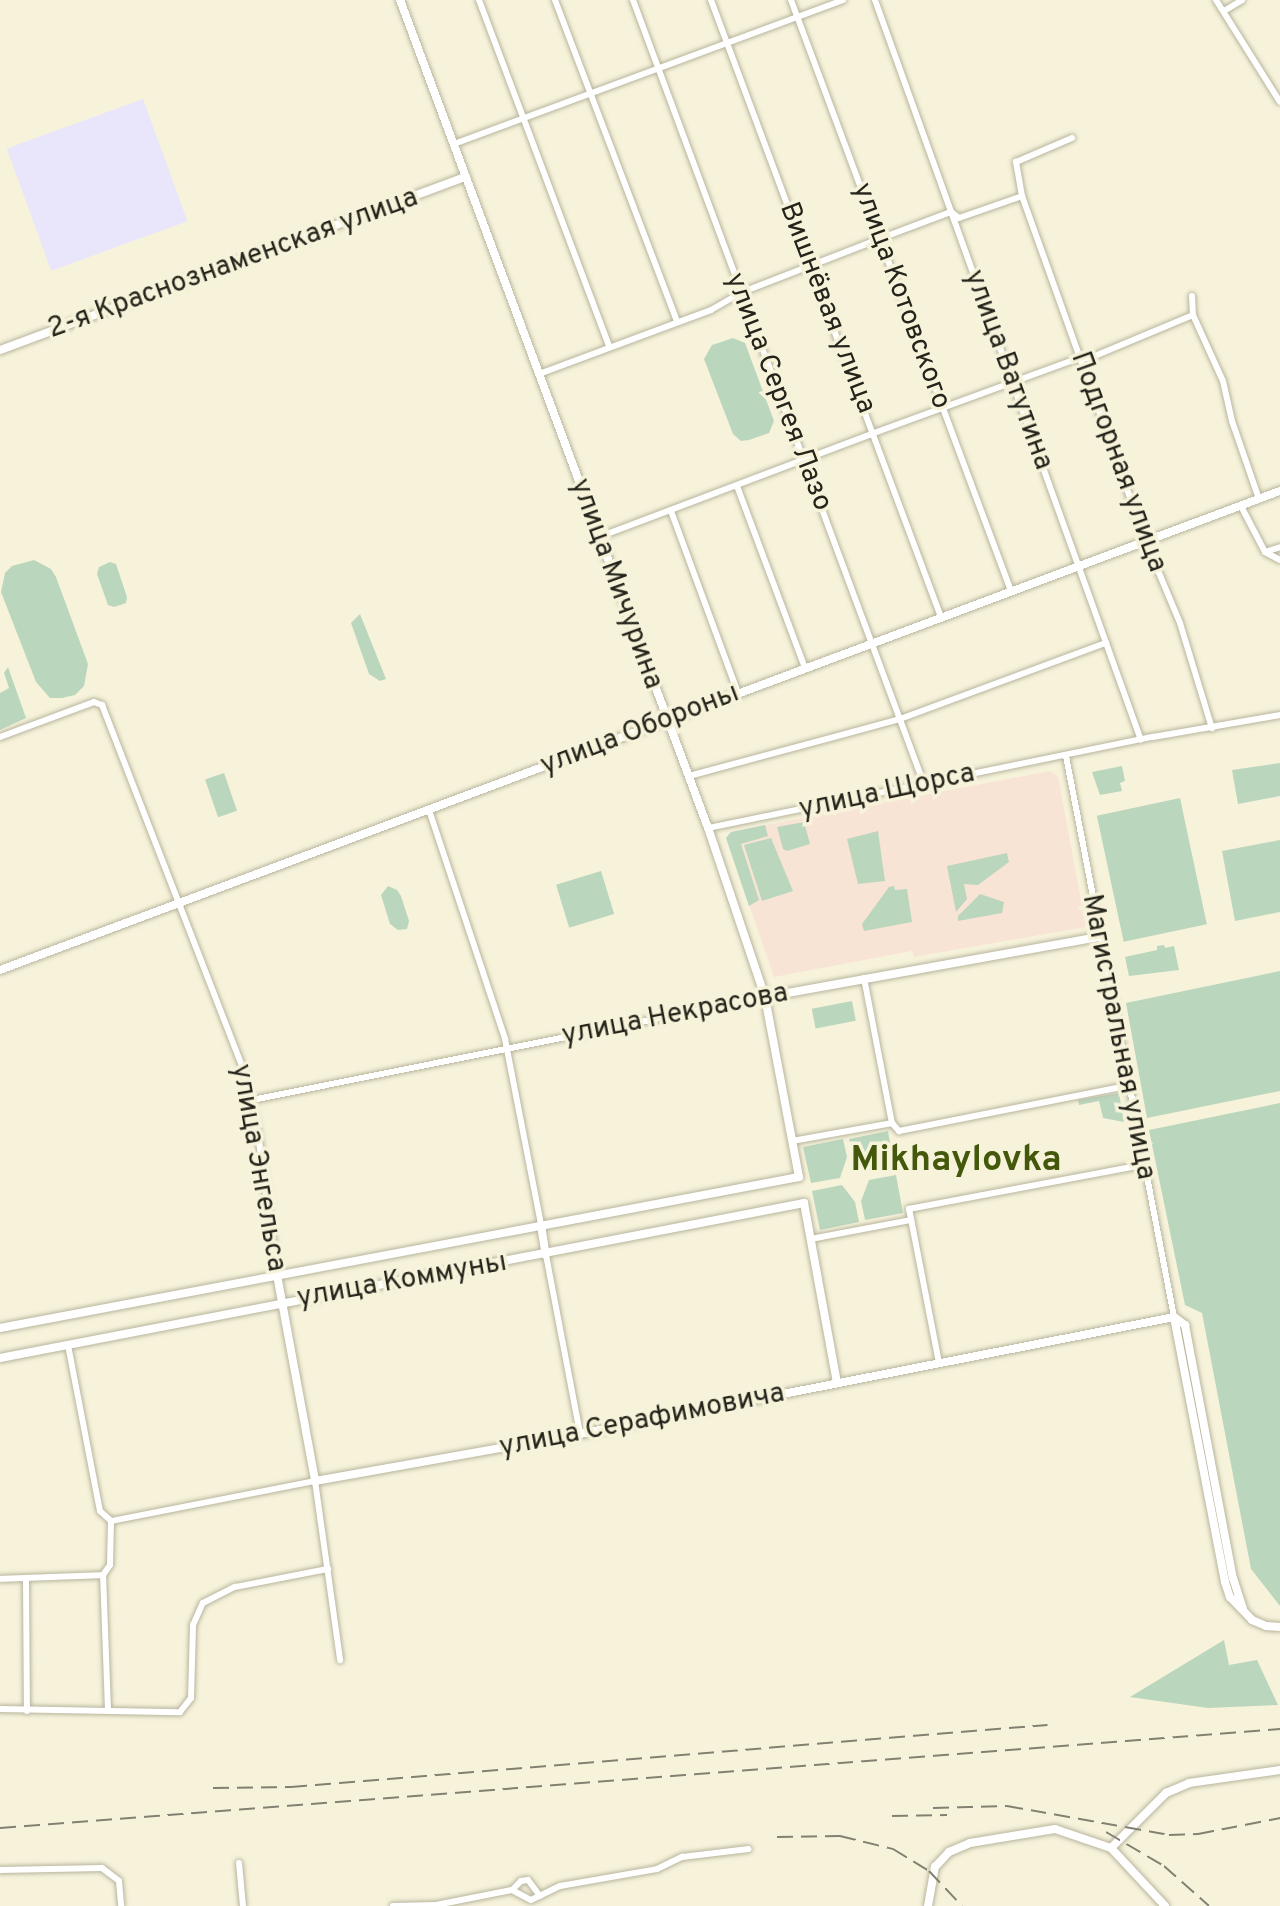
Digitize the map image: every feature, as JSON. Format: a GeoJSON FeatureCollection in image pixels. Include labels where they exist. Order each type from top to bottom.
{"type":"FeatureCollection","features":[{"type":"Feature","properties":{"kind":"street","name":"улица Мичурина"},"geometry":{"type":"LineString","coordinates":[[400,0],[708,828],[765,997],[799,1177]]}},
{"type":"Feature","properties":{"kind":"street"},"geometry":{"type":"LineString","coordinates":[[479,0],[609,346]]}},
{"type":"Feature","properties":{"kind":"street"},"geometry":{"type":"LineString","coordinates":[[555,0],[677,322]]}},
{"type":"Feature","properties":{"kind":"street","name":"улица Сергея Лазо"},"geometry":{"type":"LineString","coordinates":[[633,0],[924,784]]}},
{"type":"Feature","properties":{"kind":"street","name":"Вишнёвая улица"},"geometry":{"type":"LineString","coordinates":[[711,0],[941,617]]}},
{"type":"Feature","properties":{"kind":"street","name":"улица Котовского"},"geometry":{"type":"LineString","coordinates":[[791,0],[1011,591]]}},
{"type":"Feature","properties":{"kind":"street"},"geometry":{"type":"LineString","coordinates":[[454,144],[843,0]]}},
{"type":"Feature","properties":{"kind":"street","name":"улица Ватутина"},"geometry":{"type":"LineString","coordinates":[[875,0],[1141,740]]}},
{"type":"Feature","properties":{"kind":"street"},"geometry":{"type":"LineString","coordinates":[[1216,0],[1248,57],[1280,102]]}},
{"type":"Feature","properties":{"kind":"street"},"geometry":{"type":"LineString","coordinates":[[1224,11],[1242,0]]}},
{"type":"Feature","properties":{"kind":"street","name":"Подгорная улица"},"geometry":{"type":"LineString","coordinates":[[1072,138],[1016,162],[1022,196],[1146,542],[1180,623],[1212,728]]}},
{"type":"Feature","properties":{"kind":"street","name":"2-я Краснознаменская улица"},"geometry":{"type":"LineString","coordinates":[[0,350],[466,177]]}},
{"type":"Feature","properties":{"kind":"street"},"geometry":{"type":"LineString","coordinates":[[539,374],[711,310],[740,293],[951,212],[959,218],[1022,196]]}},
{"type":"Feature","properties":{"kind":"street"},"geometry":{"type":"LineString","coordinates":[[1192,296],[1193,315],[1223,381],[1232,421],[1259,499]]}},
{"type":"Feature","properties":{"kind":"street"},"geometry":{"type":"LineString","coordinates":[[599,537],[874,433],[1080,360],[1193,315]]}},
{"type":"Feature","properties":{"kind":"street"},"geometry":{"type":"LineString","coordinates":[[737,486],[805,668]]}},
{"type":"Feature","properties":{"kind":"street","name":"улица Обороны"},"geometry":{"type":"LineString","coordinates":[[0,969],[1280,491]]}},
{"type":"Feature","properties":{"kind":"street"},"geometry":{"type":"LineString","coordinates":[[1241,506],[1265,552],[1280,560]]}},
{"type":"Feature","properties":{"kind":"street"},"geometry":{"type":"LineString","coordinates":[[671,511],[738,693]]}},
{"type":"Feature","properties":{"kind":"street"},"geometry":{"type":"LineString","coordinates":[[1265,552],[1280,547]]}},
{"type":"Feature","properties":{"kind":"street"},"geometry":{"type":"LineString","coordinates":[[689,776],[900,719],[1106,643]]}},
{"type":"Feature","properties":{"kind":"street","name":"улица Энгельса"},"geometry":{"type":"LineString","coordinates":[[0,737],[94,702],[102,705],[235,1045],[252,1100],[277,1275],[315,1481],[340,1660]]}},
{"type":"Feature","properties":{"kind":"street","name":"улица Щорса"},"geometry":{"type":"LineString","coordinates":[[708,828],[1141,740],[1280,715]]}},
{"type":"Feature","properties":{"kind":"street","name":"Магистральная улица"},"geometry":{"type":"LineString","coordinates":[[1066,756],[1142,1165],[1174,1317]]}},
{"type":"Feature","properties":{"kind":"street"},"geometry":{"type":"LineString","coordinates":[[429,810],[508,1048],[580,1434]]}},
{"type":"Feature","properties":{"kind":"street","name":"улица Некрасова"},"geometry":{"type":"LineString","coordinates":[[252,1100],[765,997],[1099,937]]}},
{"type":"Feature","properties":{"kind":"street"},"geometry":{"type":"LineString","coordinates":[[864,978],[892,1123],[899,1131],[1127,1086]]}},
{"type":"Feature","properties":{"kind":"street"},"geometry":{"type":"LineString","coordinates":[[792,1141],[892,1123]]}},
{"type":"Feature","properties":{"kind":"street"},"geometry":{"type":"LineString","coordinates":[[939,1363],[909,1209],[1142,1165]]}},
{"type":"Feature","properties":{"kind":"street","name":"улица Коммуны"},"geometry":{"type":"LineString","coordinates":[[0,1328],[799,1177]]}},
{"type":"Feature","properties":{"kind":"street","name":"улица Коммуны"},"geometry":{"type":"LineString","coordinates":[[0,1358],[804,1203],[811,1239]]}},
{"type":"Feature","properties":{"kind":"street"},"geometry":{"type":"LineString","coordinates":[[837,1382],[811,1239],[911,1220]]}},
{"type":"Feature","properties":{"kind":"street"},"geometry":{"type":"LineString","coordinates":[[1174,1317],[1185,1325],[1233,1578],[1244,1612],[1266,1626],[1280,1627]]}},
{"type":"Feature","properties":{"kind":"street","name":"улица Серафимовича"},"geometry":{"type":"LineString","coordinates":[[111,1521],[580,1434],[1174,1317]]}},
{"type":"Feature","properties":{"kind":"street"},"geometry":{"type":"LineString","coordinates":[[68,1345],[100,1511],[111,1521],[110,1565],[103,1575],[108,1710]]}},
{"type":"Feature","properties":{"kind":"street"},"geometry":{"type":"LineString","coordinates":[[0,1709],[180,1712],[191,1698],[193,1625],[198,1610],[211,1598],[235,1587],[328,1569]]}},
{"type":"Feature","properties":{"kind":"street"},"geometry":{"type":"LineString","coordinates":[[0,1579],[103,1575]]}},
{"type":"Feature","properties":{"kind":"street"},"geometry":{"type":"LineString","coordinates":[[26,1580],[27,1711]]}},
{"type":"Feature","properties":{"kind":"street"},"geometry":{"type":"LineString","coordinates":[[1111,1848],[1166,1793],[1189,1783],[1280,1770]]}},
{"type":"Feature","properties":{"kind":"street"},"geometry":{"type":"LineString","coordinates":[[928,1906],[935,1867],[949,1852],[970,1843],[1055,1829],[1111,1848],[1165,1906]]}},
{"type":"Feature","properties":{"kind":"street"},"geometry":{"type":"LineString","coordinates":[[512,1890],[531,1900],[560,1886],[657,1869],[682,1857],[749,1849]]}},
{"type":"Feature","properties":{"kind":"street"},"geometry":{"type":"LineString","coordinates":[[239,1863],[243,1906]]}},
{"type":"Feature","properties":{"kind":"street"},"geometry":{"type":"LineString","coordinates":[[0,1870],[102,1868],[119,1881],[121,1906]]}},
{"type":"Feature","properties":{"kind":"street"},"geometry":{"type":"LineString","coordinates":[[393,1906],[436,1905],[512,1890],[521,1881],[528,1880],[540,1896]]}},
{"type":"Feature","properties":{"kind":"shaded area"},"geometry":{"type":"Polygon","coordinates":[[[143,99],[187,221],[51,271],[7,149],[143,99]]]}},
{"type":"Feature","properties":{"kind":"shaded area"},"geometry":{"type":"Polygon","coordinates":[[[1050,771],[1058,776],[1086,927],[914,957],[912,951],[774,977],[726,838],[731,832],[1050,771]]]}},
{"type":"Feature","properties":{"kind":"green space"},"geometry":{"type":"Polygon","coordinates":[[[733,338],[745,343],[774,421],[769,433],[741,441],[733,434],[704,359],[712,345],[733,338]]]}},
{"type":"Feature","properties":{"kind":"green space"},"geometry":{"type":"Polygon","coordinates":[[[34,560],[51,569],[56,577],[88,664],[84,686],[75,695],[50,698],[36,682],[1,592],[5,573],[12,566],[34,560]]]}},
{"type":"Feature","properties":{"kind":"green space"},"geometry":{"type":"Polygon","coordinates":[[[110,562],[116,564],[127,597],[126,603],[114,607],[108,605],[97,574],[99,567],[110,562]]]}},
{"type":"Feature","properties":{"kind":"green space"},"geometry":{"type":"Polygon","coordinates":[[[360,614],[386,679],[380,681],[369,674],[351,623],[360,614]]]}},
{"type":"Feature","properties":{"kind":"green space"},"geometry":{"type":"Polygon","coordinates":[[[8,667],[26,718],[0,730],[0,693],[9,688],[4,673],[8,667]]]}},
{"type":"Feature","properties":{"kind":"green space"},"geometry":{"type":"Polygon","coordinates":[[[1280,763],[1280,796],[1238,804],[1232,770],[1280,763]]]}},
{"type":"Feature","properties":{"kind":"green space"},"geometry":{"type":"Polygon","coordinates":[[[1122,766],[1125,781],[1120,783],[1122,791],[1100,795],[1092,772],[1122,766]]]}},
{"type":"Feature","properties":{"kind":"green space"},"geometry":{"type":"Polygon","coordinates":[[[224,773],[237,811],[218,817],[205,780],[224,773]]]}},
{"type":"Feature","properties":{"kind":"green space"},"geometry":{"type":"Polygon","coordinates":[[[1180,798],[1207,924],[1124,942],[1097,816],[1180,798]]]}},
{"type":"Feature","properties":{"kind":"green space"},"geometry":{"type":"Polygon","coordinates":[[[804,822],[810,844],[787,851],[783,849],[777,827],[804,822]]]}},
{"type":"Feature","properties":{"kind":"green space"},"geometry":{"type":"Polygon","coordinates":[[[765,825],[768,836],[741,844],[759,900],[749,906],[726,838],[731,832],[765,825]]]}},
{"type":"Feature","properties":{"kind":"green space"},"geometry":{"type":"Polygon","coordinates":[[[878,831],[885,881],[858,884],[847,839],[878,831]]]}},
{"type":"Feature","properties":{"kind":"green space"},"geometry":{"type":"Polygon","coordinates":[[[771,838],[793,891],[762,901],[744,845],[771,838]]]}},
{"type":"Feature","properties":{"kind":"green space"},"geometry":{"type":"Polygon","coordinates":[[[1280,840],[1280,912],[1235,921],[1222,851],[1280,840]]]}},
{"type":"Feature","properties":{"kind":"green space"},"geometry":{"type":"Polygon","coordinates":[[[1007,853],[1009,862],[978,885],[964,884],[967,899],[956,912],[947,866],[1007,853]]]}},
{"type":"Feature","properties":{"kind":"green space"},"geometry":{"type":"Polygon","coordinates":[[[601,871],[614,914],[569,928],[556,885],[601,871]]]}},
{"type":"Feature","properties":{"kind":"green space"},"geometry":{"type":"Polygon","coordinates":[[[388,886],[401,896],[409,921],[407,929],[398,930],[390,924],[381,895],[388,886]]]}},
{"type":"Feature","properties":{"kind":"green space"},"geometry":{"type":"Polygon","coordinates":[[[894,886],[895,890],[907,889],[912,922],[864,931],[862,924],[889,887],[894,886]]]}},
{"type":"Feature","properties":{"kind":"green space"},"geometry":{"type":"Polygon","coordinates":[[[980,894],[1004,902],[1002,913],[958,921],[958,916],[980,894]]]}},
{"type":"Feature","properties":{"kind":"green space"},"geometry":{"type":"Polygon","coordinates":[[[1164,945],[1165,948],[1174,946],[1179,970],[1129,976],[1125,957],[1157,950],[1157,946],[1164,945]]]}},
{"type":"Feature","properties":{"kind":"green space"},"geometry":{"type":"Polygon","coordinates":[[[1280,971],[1280,1091],[1147,1118],[1126,1003],[1280,971]]]}},
{"type":"Feature","properties":{"kind":"green space"},"geometry":{"type":"Polygon","coordinates":[[[852,1001],[856,1021],[816,1028],[812,1009],[852,1001]]]}},
{"type":"Feature","properties":{"kind":"green space"},"geometry":{"type":"Polygon","coordinates":[[[1119,1093],[1124,1122],[1103,1118],[1099,1101],[1079,1105],[1078,1100],[1119,1093]]]}},
{"type":"Feature","properties":{"kind":"green space"},"geometry":{"type":"Polygon","coordinates":[[[1280,1103],[1280,1606],[1251,1569],[1202,1313],[1185,1305],[1149,1130],[1280,1103]]]}},
{"type":"Feature","properties":{"kind":"green space"},"geometry":{"type":"Polygon","coordinates":[[[888,1131],[894,1167],[868,1172],[853,1156],[849,1139],[888,1131]]]}},
{"type":"Feature","properties":{"kind":"green space"},"geometry":{"type":"Polygon","coordinates":[[[843,1139],[847,1157],[840,1178],[811,1183],[803,1147],[843,1139]]]}},
{"type":"Feature","properties":{"kind":"green space"},"geometry":{"type":"Polygon","coordinates":[[[896,1175],[903,1213],[865,1220],[861,1201],[869,1180],[896,1175]]]}},
{"type":"Feature","properties":{"kind":"green space"},"geometry":{"type":"Polygon","coordinates":[[[842,1185],[855,1202],[859,1222],[820,1230],[812,1191],[842,1185]]]}},
{"type":"Feature","properties":{"kind":"green space"},"geometry":{"type":"Polygon","coordinates":[[[1224,1640],[1229,1665],[1257,1660],[1278,1705],[1208,1708],[1130,1697],[1224,1640]]]}},
{"type":"Feature","properties":{"kind":"railway"},"geometry":{"type":"LineString","coordinates":[[213,1788],[291,1787],[1047,1725]]}},
{"type":"Feature","properties":{"kind":"railway"},"geometry":{"type":"LineString","coordinates":[[0,1828],[1280,1729]]}},
{"type":"Feature","properties":{"kind":"railway"},"geometry":{"type":"LineString","coordinates":[[933,1808],[1007,1806],[1169,1835],[1198,1834],[1280,1818]]}},
{"type":"Feature","properties":{"kind":"railway"},"geometry":{"type":"LineString","coordinates":[[892,1816],[947,1815]]}},
{"type":"Feature","properties":{"kind":"railway"},"geometry":{"type":"LineString","coordinates":[[1106,1832],[1164,1866],[1209,1906]]}},
{"type":"Feature","properties":{"kind":"railway"},"geometry":{"type":"LineString","coordinates":[[777,1837],[840,1836],[893,1849],[929,1871],[962,1906]]}},
{"type":"Feature","properties":{"kind":"district","name":"Mikhaylovka"},"geometry":{"type":"Point","coordinates":[956,1162]}}]}
